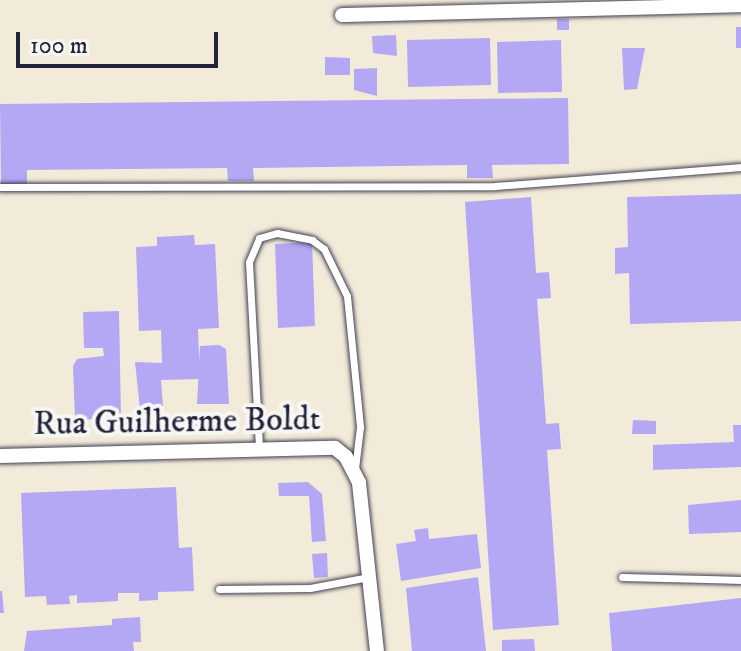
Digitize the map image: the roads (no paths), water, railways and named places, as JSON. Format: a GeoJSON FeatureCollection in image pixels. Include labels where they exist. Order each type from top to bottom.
{"type":"FeatureCollection","features":[{"type":"Feature","properties":{"kind":"street"},"geometry":{"type":"LineString","coordinates":[[342,15],[741,5]]}},
{"type":"Feature","properties":{"kind":"street","name":"Rua Guilherme Boldt"},"geometry":{"type":"LineString","coordinates":[[0,456],[259,447],[335,448],[355,469],[377,651]]}},
{"type":"Feature","properties":{"kind":"lane"},"geometry":{"type":"LineString","coordinates":[[0,187],[495,186],[741,167]]}},
{"type":"Feature","properties":{"kind":"lane"},"geometry":{"type":"LineString","coordinates":[[259,447],[249,262],[259,238],[277,233],[312,240],[324,249],[347,296],[360,427],[355,469]]}},
{"type":"Feature","properties":{"kind":"lane"},"geometry":{"type":"LineString","coordinates":[[219,589],[310,588],[369,577]]}},
{"type":"Feature","properties":{"kind":"lane"},"geometry":{"type":"LineString","coordinates":[[622,577],[741,580]]}}]}
